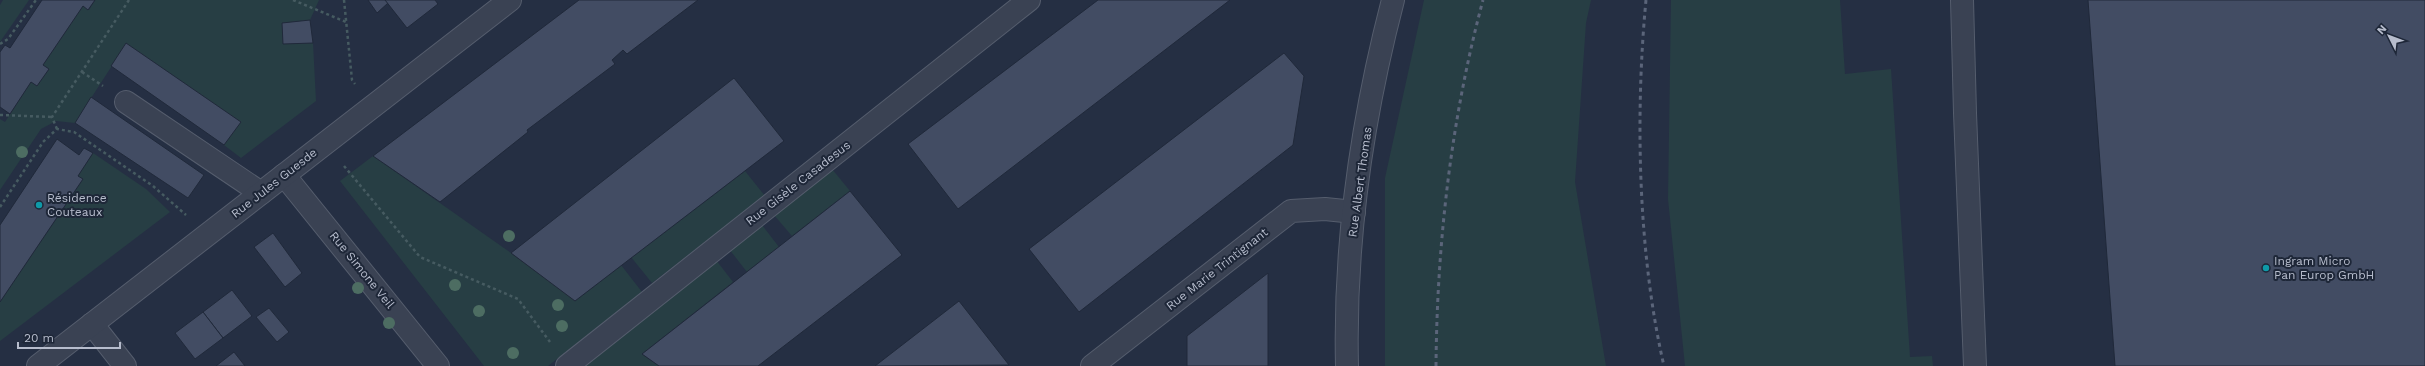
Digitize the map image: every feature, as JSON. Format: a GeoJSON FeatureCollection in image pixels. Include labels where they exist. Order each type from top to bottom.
{"type":"FeatureCollection","features":[{"type":"Feature","properties":{"kind":"street","name":"Rue Jules Guesde"},"geometry":{"type":"LineString","coordinates":[[38,366],[510,0]]}},
{"type":"Feature","properties":{"kind":"street","name":"Rue Gisèle Casadesus"},"geometry":{"type":"LineString","coordinates":[[567,366],[1029,0]]}},
{"type":"Feature","properties":{"kind":"street","name":"Rue Albert Thomas"},"geometry":{"type":"LineString","coordinates":[[1347,366],[1348,287],[1354,212],[1372,97],[1393,0]]}},
{"type":"Feature","properties":{"kind":"street"},"geometry":{"type":"LineString","coordinates":[[1962,0],[1964,113],[1975,366]]}},
{"type":"Feature","properties":{"kind":"street"},"geometry":{"type":"LineString","coordinates":[[126,102],[261,193]]}},
{"type":"Feature","properties":{"kind":"street","name":"Rue Simone Veil"},"geometry":{"type":"LineString","coordinates":[[284,175],[438,366]]}},
{"type":"Feature","properties":{"kind":"street","name":"Rue Marie Trintignant"},"geometry":{"type":"LineString","coordinates":[[1092,366],[1292,211],[1325,210],[1354,212]]}},
{"type":"Feature","properties":{"kind":"street"},"geometry":{"type":"LineString","coordinates":[[92,324],[125,366]]}},
{"type":"Feature","properties":{"kind":"path"},"geometry":{"type":"LineString","coordinates":[[0,44],[8,39],[36,0]]}},
{"type":"Feature","properties":{"kind":"path"},"geometry":{"type":"LineString","coordinates":[[52,118],[129,0]]}},
{"type":"Feature","properties":{"kind":"path"},"geometry":{"type":"LineString","coordinates":[[293,0],[346,22]]}},
{"type":"Feature","properties":{"kind":"path"},"geometry":{"type":"LineString","coordinates":[[344,0],[352,80],[372,108]]}},
{"type":"Feature","properties":{"kind":"path"},"geometry":{"type":"LineString","coordinates":[[0,115],[52,118]]}},
{"type":"Feature","properties":{"kind":"path"},"geometry":{"type":"LineString","coordinates":[[52,118],[57,129]]}},
{"type":"Feature","properties":{"kind":"path"},"geometry":{"type":"LineString","coordinates":[[0,207],[43,142],[57,129]]}},
{"type":"Feature","properties":{"kind":"path"},"geometry":{"type":"LineString","coordinates":[[57,129],[74,132],[153,186],[207,234]]}},
{"type":"Feature","properties":{"kind":"path"},"geometry":{"type":"LineString","coordinates":[[326,143],[420,257],[518,299],[567,366]]}},
{"type":"Feature","properties":{"kind":"green space"},"geometry":{"type":"Polygon","coordinates":[[[3,0],[29,0],[0,42],[0,5],[3,0]]]}},
{"type":"Feature","properties":{"kind":"green space"},"geometry":{"type":"Polygon","coordinates":[[[95,0],[319,0],[310,20],[282,23],[283,44],[313,43],[316,101],[241,158],[224,145],[240,122],[126,44],[75,123],[56,121],[41,129],[0,190],[0,119],[5,122],[31,82],[37,86],[49,69],[43,65],[83,6],[89,10],[95,0]]]}},
{"type":"Feature","properties":{"kind":"green space"},"geometry":{"type":"Polygon","coordinates":[[[1424,0],[1591,0],[1586,23],[1575,182],[1606,366],[1385,366],[1385,178],[1424,0]]]}},
{"type":"Feature","properties":{"kind":"green space"},"geometry":{"type":"Polygon","coordinates":[[[1671,0],[1840,0],[1845,74],[1891,69],[1910,357],[1932,356],[1933,366],[1685,366],[1668,199],[1671,0]]]}},
{"type":"Feature","properties":{"kind":"green space"},"geometry":{"type":"Polygon","coordinates":[[[93,153],[146,189],[170,212],[0,341],[0,302],[83,179],[78,176],[93,153]]]}},
{"type":"Feature","properties":{"kind":"green space"},"geometry":{"type":"Polygon","coordinates":[[[373,156],[575,300],[621,265],[642,292],[548,366],[484,366],[340,181],[373,156]]]}},
{"type":"Feature","properties":{"kind":"green space"},"geometry":{"type":"Polygon","coordinates":[[[832,169],[850,191],[792,236],[774,215],[832,169]]]}},
{"type":"Feature","properties":{"kind":"green space"},"geometry":{"type":"Polygon","coordinates":[[[745,171],[765,196],[652,283],[631,257],[745,171]]]}},
{"type":"Feature","properties":{"kind":"green space"},"geometry":{"type":"Polygon","coordinates":[[[762,225],[779,247],[747,272],[729,249],[762,225]]]}},
{"type":"Feature","properties":{"kind":"green space"},"geometry":{"type":"Polygon","coordinates":[[[716,260],[733,282],[642,354],[659,366],[581,366],[716,260]]]}},
{"type":"Feature","properties":{"kind":"building"},"geometry":{"type":"Polygon","coordinates":[[[42,0],[95,0],[88,10],[83,6],[43,65],[49,69],[37,86],[31,82],[10,114],[0,107],[0,52],[5,45],[10,48],[42,0]]]}},
{"type":"Feature","properties":{"kind":"building"},"geometry":{"type":"Polygon","coordinates":[[[368,0],[385,0],[388,3],[377,13],[368,0]]]}},
{"type":"Feature","properties":{"kind":"building"},"geometry":{"type":"Polygon","coordinates":[[[385,0],[435,0],[438,4],[407,28],[385,0]]]}},
{"type":"Feature","properties":{"kind":"building"},"geometry":{"type":"Polygon","coordinates":[[[579,0],[698,0],[627,54],[623,50],[612,60],[615,64],[527,130],[528,132],[440,202],[373,156],[579,0]]]}},
{"type":"Feature","properties":{"kind":"building"},"geometry":{"type":"Polygon","coordinates":[[[1098,0],[1230,0],[958,209],[908,144],[1098,0]]]}},
{"type":"Feature","properties":{"kind":"building","name":"Ingram Micro Pan Europ GmbH"},"geometry":{"type":"Polygon","coordinates":[[[2088,0],[2425,0],[2425,366],[2115,366],[2088,0]]]}},
{"type":"Feature","properties":{"kind":"building"},"geometry":{"type":"Polygon","coordinates":[[[310,20],[313,43],[283,44],[282,23],[310,20]]]}},
{"type":"Feature","properties":{"kind":"building"},"geometry":{"type":"Polygon","coordinates":[[[126,43],[241,122],[224,145],[111,66],[126,43]]]}},
{"type":"Feature","properties":{"kind":"building"},"geometry":{"type":"Polygon","coordinates":[[[1284,53],[1304,76],[1293,145],[1079,312],[1029,249],[1284,53]]]}},
{"type":"Feature","properties":{"kind":"building"},"geometry":{"type":"Polygon","coordinates":[[[734,78],[784,141],[575,301],[511,253],[734,78]]]}},
{"type":"Feature","properties":{"kind":"building"},"geometry":{"type":"Polygon","coordinates":[[[91,97],[204,175],[188,198],[75,123],[91,97]]]}},
{"type":"Feature","properties":{"kind":"building","name":"Résidence Couteaux"},"geometry":{"type":"Polygon","coordinates":[[[57,139],[79,155],[84,148],[93,153],[78,176],[83,179],[0,302],[0,225],[57,139]]]}},
{"type":"Feature","properties":{"kind":"building"},"geometry":{"type":"Polygon","coordinates":[[[850,191],[902,255],[758,366],[659,366],[642,354],[850,191]]]}},
{"type":"Feature","properties":{"kind":"building"},"geometry":{"type":"Polygon","coordinates":[[[273,233],[302,273],[285,287],[254,247],[273,233]]]}},
{"type":"Feature","properties":{"kind":"building"},"geometry":{"type":"Polygon","coordinates":[[[1268,273],[1268,366],[1187,366],[1187,336],[1268,273]]]}},
{"type":"Feature","properties":{"kind":"building"},"geometry":{"type":"Polygon","coordinates":[[[232,290],[252,316],[223,338],[203,312],[232,290]]]}},
{"type":"Feature","properties":{"kind":"building"},"geometry":{"type":"Polygon","coordinates":[[[959,301],[1009,365],[875,366],[959,301]]]}},
{"type":"Feature","properties":{"kind":"building"},"geometry":{"type":"Polygon","coordinates":[[[269,308],[289,332],[277,342],[256,317],[269,308]]]}},
{"type":"Feature","properties":{"kind":"building"},"geometry":{"type":"Polygon","coordinates":[[[203,312],[223,338],[195,359],[175,333],[203,312]]]}},
{"type":"Feature","properties":{"kind":"building"},"geometry":{"type":"Polygon","coordinates":[[[234,352],[245,366],[216,366],[234,352]]]}},
{"type":"Feature","properties":{"kind":"railway"},"geometry":{"type":"LineString","coordinates":[[1436,366],[1439,274],[1448,182],[1462,90],[1483,0]]}},
{"type":"Feature","properties":{"kind":"railway"},"geometry":{"type":"LineString","coordinates":[[1646,0],[1641,90],[1641,184],[1649,278],[1655,323],[1664,366]]}},
{"type":"Feature","properties":{"kind":"place","name":"Résidence Couteaux"},"geometry":{"type":"Point","coordinates":[39,205]}},
{"type":"Feature","properties":{"kind":"place","name":"Ingram Micro Pan Europ GmbH"},"geometry":{"type":"Point","coordinates":[2266,268]}}]}
